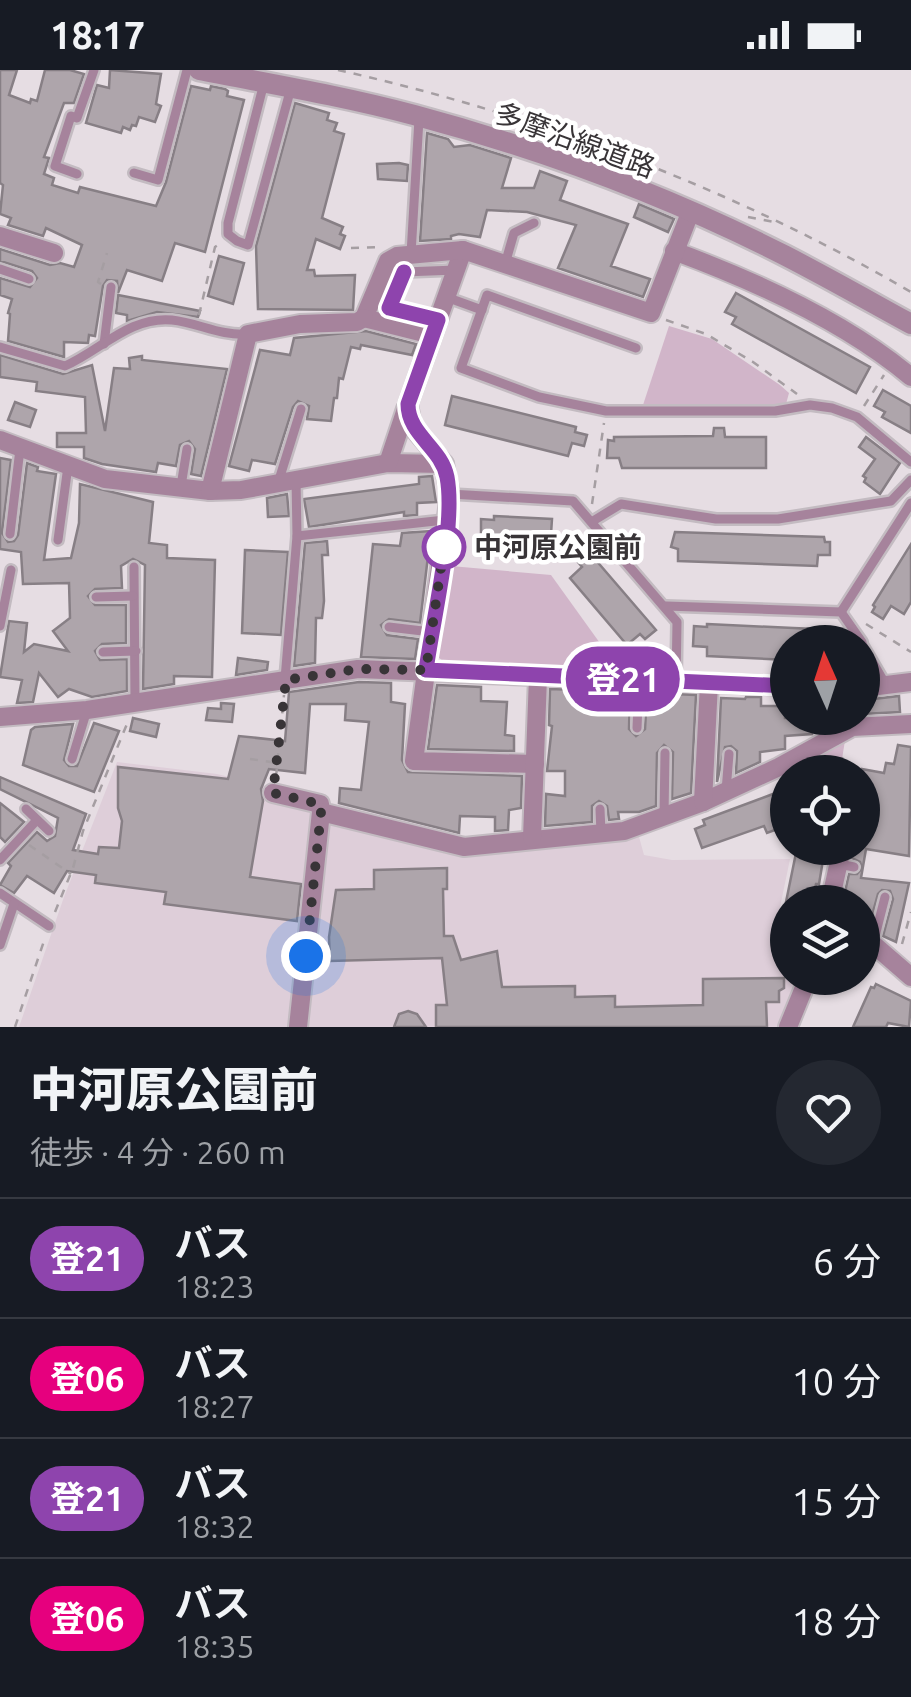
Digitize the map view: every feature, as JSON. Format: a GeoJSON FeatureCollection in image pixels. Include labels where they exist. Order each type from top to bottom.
{"type":"FeatureCollection","features":[{"type":"Feature","properties":{"kind":"street","name":"多摩沿線道路"},"geometry":{"type":"LineString","coordinates":[[198,70],[420,117],[564,162],[781,254],[911,324]]}},
{"type":"Feature","properties":{"kind":"street"},"geometry":{"type":"LineString","coordinates":[[210,491],[248,334],[300,324],[357,322],[364,318],[388,261],[397,256],[463,250],[650,313],[690,213]]}},
{"type":"Feature","properties":{"kind":"street"},"geometry":{"type":"LineString","coordinates":[[0,236],[51,245]]}},
{"type":"Feature","properties":{"kind":"street"},"geometry":{"type":"LineString","coordinates":[[388,463],[463,250]]}},
{"type":"Feature","properties":{"kind":"street"},"geometry":{"type":"LineString","coordinates":[[674,251],[746,277],[893,361],[911,376]]}},
{"type":"Feature","properties":{"kind":"street"},"geometry":{"type":"LineString","coordinates":[[364,318],[435,328]]}},
{"type":"Feature","properties":{"kind":"street"},"geometry":{"type":"LineString","coordinates":[[408,404],[412,426],[444,464],[450,494],[414,761],[536,764]]}},
{"type":"Feature","properties":{"kind":"street"},"geometry":{"type":"LineString","coordinates":[[0,440],[104,479],[210,491],[388,463],[444,464]]}},
{"type":"Feature","properties":{"kind":"street"},"geometry":{"type":"LineString","coordinates":[[0,717],[87,710],[358,669],[770,685]]}},
{"type":"Feature","properties":{"kind":"street"},"geometry":{"type":"LineString","coordinates":[[532,838],[538,677]]}},
{"type":"Feature","properties":{"kind":"street"},"geometry":{"type":"LineString","coordinates":[[880,687],[911,682]]}},
{"type":"Feature","properties":{"kind":"street"},"geometry":{"type":"LineString","coordinates":[[703,802],[708,683]]}},
{"type":"Feature","properties":{"kind":"street"},"geometry":{"type":"LineString","coordinates":[[321,812],[464,847],[624,831],[726,792],[852,728],[911,724]]}},
{"type":"Feature","properties":{"kind":"street"},"geometry":{"type":"LineString","coordinates":[[273,793],[320,804],[321,812],[298,1027]]}},
{"type":"Feature","properties":{"kind":"street"},"geometry":{"type":"LineString","coordinates":[[880,952],[911,977]]}},
{"type":"Feature","properties":{"kind":"street"},"geometry":{"type":"LineString","coordinates":[[788,1027],[801,995]]}},
{"type":"Feature","properties":{"kind":"lane"},"geometry":{"type":"LineString","coordinates":[[77,174],[55,166],[70,116],[77,118],[94,70]]}},
{"type":"Feature","properties":{"kind":"lane"},"geometry":{"type":"LineString","coordinates":[[134,173],[158,180],[187,70]]}},
{"type":"Feature","properties":{"kind":"lane"},"geometry":{"type":"LineString","coordinates":[[264,83],[228,223],[228,234],[248,244],[291,88]]}},
{"type":"Feature","properties":{"kind":"lane"},"geometry":{"type":"LineString","coordinates":[[411,254],[420,117]]}},
{"type":"Feature","properties":{"kind":"lane"},"geometry":{"type":"LineString","coordinates":[[505,264],[514,232],[534,223]]}},
{"type":"Feature","properties":{"kind":"lane"},"geometry":{"type":"LineString","coordinates":[[0,269],[29,279]]}},
{"type":"Feature","properties":{"kind":"lane"},"geometry":{"type":"LineString","coordinates":[[435,328],[389,308],[404,272],[456,270]]}},
{"type":"Feature","properties":{"kind":"lane"},"geometry":{"type":"LineString","coordinates":[[104,344],[111,288]]}},
{"type":"Feature","properties":{"kind":"lane"},"geometry":{"type":"LineString","coordinates":[[636,348],[487,295],[461,368],[540,396],[606,412],[832,408],[857,417],[911,462]]}},
{"type":"Feature","properties":{"kind":"lane"},"geometry":{"type":"LineString","coordinates":[[446,297],[482,310]]}},
{"type":"Feature","properties":{"kind":"lane"},"geometry":{"type":"LineString","coordinates":[[0,347],[65,366],[133,325],[152,320],[196,324],[228,336],[248,334]]}},
{"type":"Feature","properties":{"kind":"lane"},"geometry":{"type":"LineString","coordinates":[[286,680],[297,536],[287,481],[301,409]]}},
{"type":"Feature","properties":{"kind":"lane"},"geometry":{"type":"LineString","coordinates":[[10,534],[20,449]]}},
{"type":"Feature","properties":{"kind":"lane"},"geometry":{"type":"LineString","coordinates":[[180,489],[187,449]]}},
{"type":"Feature","properties":{"kind":"lane"},"geometry":{"type":"LineString","coordinates":[[58,540],[68,466]]}},
{"type":"Feature","properties":{"kind":"lane"},"geometry":{"type":"LineString","coordinates":[[590,518],[621,504],[716,519],[778,518],[891,502],[911,480]]}},
{"type":"Feature","properties":{"kind":"lane"},"geometry":{"type":"LineString","coordinates":[[450,494],[574,501],[678,622],[676,681]]}},
{"type":"Feature","properties":{"kind":"lane"},"geometry":{"type":"LineString","coordinates":[[843,614],[911,503]]}},
{"type":"Feature","properties":{"kind":"lane"},"geometry":{"type":"LineString","coordinates":[[297,536],[448,520]]}},
{"type":"Feature","properties":{"kind":"lane"},"geometry":{"type":"LineString","coordinates":[[134,566],[135,703]]}},
{"type":"Feature","properties":{"kind":"lane"},"geometry":{"type":"LineString","coordinates":[[0,626],[11,570]]}},
{"type":"Feature","properties":{"kind":"lane"},"geometry":{"type":"LineString","coordinates":[[96,597],[134,596]]}},
{"type":"Feature","properties":{"kind":"lane"},"geometry":{"type":"LineString","coordinates":[[666,606],[843,614]]}},
{"type":"Feature","properties":{"kind":"lane"},"geometry":{"type":"LineString","coordinates":[[843,614],[850,625]]}},
{"type":"Feature","properties":{"kind":"lane"},"geometry":{"type":"LineString","coordinates":[[389,626],[431,632]]}},
{"type":"Feature","properties":{"kind":"lane"},"geometry":{"type":"LineString","coordinates":[[103,652],[136,651]]}},
{"type":"Feature","properties":{"kind":"lane"},"geometry":{"type":"LineString","coordinates":[[880,676],[886,687]]}},
{"type":"Feature","properties":{"kind":"lane"},"geometry":{"type":"LineString","coordinates":[[637,728],[639,680]]}},
{"type":"Feature","properties":{"kind":"lane"},"geometry":{"type":"LineString","coordinates":[[72,759],[87,710]]}},
{"type":"Feature","properties":{"kind":"lane"},"geometry":{"type":"LineString","coordinates":[[664,816],[665,754]]}},
{"type":"Feature","properties":{"kind":"lane"},"geometry":{"type":"LineString","coordinates":[[726,792],[729,754]]}},
{"type":"Feature","properties":{"kind":"lane"},"geometry":{"type":"LineString","coordinates":[[600,809],[601,833]]}},
{"type":"Feature","properties":{"kind":"lane"},"geometry":{"type":"LineString","coordinates":[[26,810],[49,832]]}},
{"type":"Feature","properties":{"kind":"lane"},"geometry":{"type":"LineString","coordinates":[[0,860],[37,820]]}},
{"type":"Feature","properties":{"kind":"lane"},"geometry":{"type":"LineString","coordinates":[[0,893],[50,926]]}},
{"type":"Feature","properties":{"kind":"lane"},"geometry":{"type":"LineString","coordinates":[[880,911],[885,897]]}},
{"type":"Feature","properties":{"kind":"lane"},"geometry":{"type":"LineString","coordinates":[[0,945],[14,904]]}},
{"type":"Feature","properties":{"kind":"path"},"geometry":{"type":"LineString","coordinates":[[196,324],[215,248],[222,242]]}},
{"type":"Feature","properties":{"kind":"path"},"geometry":{"type":"LineString","coordinates":[[107,254],[98,282],[111,288]]}},
{"type":"Feature","properties":{"kind":"path"},"geometry":{"type":"LineString","coordinates":[[650,313],[706,334],[754,362],[795,392],[805,406]]}},
{"type":"Feature","properties":{"kind":"path"},"geometry":{"type":"LineString","coordinates":[[857,417],[893,361]]}},
{"type":"Feature","properties":{"kind":"path"},"geometry":{"type":"LineString","coordinates":[[590,518],[606,412]]}},
{"type":"Feature","properties":{"kind":"path"},"geometry":{"type":"LineString","coordinates":[[843,614],[856,617],[911,652]]}},
{"type":"Feature","properties":{"kind":"path"},"geometry":{"type":"LineString","coordinates":[[273,793],[286,680]]}},
{"type":"Feature","properties":{"kind":"path"},"geometry":{"type":"LineString","coordinates":[[15,1027],[83,831],[135,703]]}},
{"type":"Feature","properties":{"kind":"path"},"geometry":{"type":"LineString","coordinates":[[250,759],[278,764]]}},
{"type":"Feature","properties":{"kind":"path"},"geometry":{"type":"LineString","coordinates":[[20,838],[71,874]]}},
{"type":"Feature","properties":{"kind":"path"},"geometry":{"type":"LineString","coordinates":[[896,965],[911,912]]}},
{"type":"Feature","properties":{"kind":"shaded area"},"geometry":{"type":"Polygon","coordinates":[[[669,326],[712,339],[780,385],[789,393],[786,404],[643,405],[669,326]]]}},
{"type":"Feature","properties":{"kind":"shaded area"},"geometry":{"type":"Polygon","coordinates":[[[451,566],[551,575],[620,671],[444,662],[437,656],[451,566]]]}},
{"type":"Feature","properties":{"kind":"shaded area"},"geometry":{"type":"Polygon","coordinates":[[[844,735],[846,735],[843,755],[813,754],[844,735]]]}},
{"type":"Feature","properties":{"kind":"shaded area"},"geometry":{"type":"Polygon","coordinates":[[[117,762],[217,774],[271,787],[312,808],[292,1027],[19,1027],[117,762]]]}},
{"type":"Feature","properties":{"kind":"shaded area"},"geometry":{"type":"Polygon","coordinates":[[[335,821],[458,852],[638,833],[644,855],[672,860],[770,859],[770,865],[789,865],[785,885],[770,885],[770,995],[796,995],[784,1027],[304,1027],[324,828],[335,821]]]}},
{"type":"Feature","properties":{"kind":"building"},"geometry":{"type":"Polygon","coordinates":[[[0,70],[17,70],[9,95],[30,103],[31,99],[37,101],[45,70],[84,74],[74,103],[64,103],[44,157],[49,158],[44,174],[54,178],[52,185],[78,193],[80,187],[156,206],[191,86],[225,89],[227,96],[244,100],[205,252],[175,243],[162,281],[127,270],[118,293],[117,281],[107,280],[95,336],[89,335],[88,343],[64,342],[64,357],[8,341],[12,299],[0,295],[0,278],[30,287],[37,278],[32,271],[0,261],[0,249],[50,265],[74,267],[82,245],[46,228],[43,236],[8,225],[11,218],[0,214],[0,70]]]}},
{"type":"Feature","properties":{"kind":"building"},"geometry":{"type":"Polygon","coordinates":[[[110,70],[161,74],[156,104],[161,106],[155,122],[139,117],[136,126],[132,125],[130,130],[123,127],[121,133],[86,123],[97,85],[109,88],[110,70]]]}},
{"type":"Feature","properties":{"kind":"building"},"geometry":{"type":"Polygon","coordinates":[[[295,103],[329,113],[327,120],[337,123],[334,131],[344,134],[322,218],[343,227],[340,234],[345,236],[340,249],[316,239],[307,270],[314,270],[315,276],[355,275],[353,310],[258,309],[256,246],[295,103]]]}},
{"type":"Feature","properties":{"kind":"building"},"geometry":{"type":"Polygon","coordinates":[[[427,133],[448,139],[454,147],[470,145],[511,158],[502,188],[534,188],[540,171],[567,181],[560,200],[628,224],[611,266],[650,279],[643,297],[558,268],[576,225],[527,212],[487,210],[480,237],[459,234],[451,239],[420,241],[427,133]]]}},
{"type":"Feature","properties":{"kind":"building"},"geometry":{"type":"Polygon","coordinates":[[[377,164],[408,165],[407,181],[378,179],[377,164]]]}},
{"type":"Feature","properties":{"kind":"building"},"geometry":{"type":"Polygon","coordinates":[[[639,204],[674,219],[668,232],[634,217],[639,204]]]}},
{"type":"Feature","properties":{"kind":"building"},"geometry":{"type":"Polygon","coordinates":[[[219,256],[244,263],[233,304],[208,296],[219,256]]]}},
{"type":"Feature","properties":{"kind":"building"},"geometry":{"type":"Polygon","coordinates":[[[736,293],[870,367],[856,393],[732,324],[736,317],[725,312],[736,293]]]}},
{"type":"Feature","properties":{"kind":"building"},"geometry":{"type":"Polygon","coordinates":[[[118,295],[200,311],[198,317],[157,312],[127,321],[127,315],[116,313],[118,295]]]}},
{"type":"Feature","properties":{"kind":"building"},"geometry":{"type":"Polygon","coordinates":[[[366,331],[416,344],[412,355],[361,345],[360,349],[351,347],[343,379],[339,378],[331,421],[307,419],[309,406],[298,401],[275,464],[252,460],[249,471],[229,466],[260,350],[290,355],[294,338],[366,331]]]}},
{"type":"Feature","properties":{"kind":"building"},"geometry":{"type":"Polygon","coordinates":[[[0,355],[63,374],[92,365],[105,431],[114,368],[130,369],[129,358],[142,356],[142,360],[227,369],[201,476],[191,474],[195,449],[189,441],[180,445],[176,466],[158,463],[156,472],[84,458],[84,447],[57,447],[57,433],[86,433],[85,397],[36,391],[37,382],[0,377],[0,355]]]}},
{"type":"Feature","properties":{"kind":"building"},"geometry":{"type":"Polygon","coordinates":[[[883,390],[911,406],[911,433],[882,417],[885,412],[874,406],[883,390]]]}},
{"type":"Feature","properties":{"kind":"building"},"geometry":{"type":"Polygon","coordinates":[[[452,396],[576,427],[575,432],[587,435],[584,446],[572,443],[568,456],[445,425],[452,396]]]}},
{"type":"Feature","properties":{"kind":"building"},"geometry":{"type":"Polygon","coordinates":[[[15,402],[36,410],[30,427],[8,420],[15,402]]]}},
{"type":"Feature","properties":{"kind":"building"},"geometry":{"type":"Polygon","coordinates":[[[714,428],[724,428],[725,437],[766,437],[766,468],[622,468],[619,458],[607,458],[608,440],[614,441],[614,437],[713,436],[714,428]]]}},
{"type":"Feature","properties":{"kind":"building"},"geometry":{"type":"Polygon","coordinates":[[[866,437],[900,463],[880,494],[864,482],[863,476],[875,459],[859,447],[866,437]]]}},
{"type":"Feature","properties":{"kind":"building"},"geometry":{"type":"Polygon","coordinates":[[[0,458],[11,460],[2,533],[8,542],[18,535],[27,463],[38,467],[37,471],[56,474],[44,560],[71,558],[79,523],[80,484],[153,502],[149,543],[167,545],[167,558],[215,560],[212,677],[174,676],[174,684],[143,689],[145,565],[133,559],[121,566],[122,588],[95,589],[88,596],[95,605],[126,605],[126,643],[102,644],[95,651],[100,660],[127,659],[127,691],[92,697],[69,689],[58,697],[39,673],[33,702],[17,703],[22,680],[0,677],[9,621],[27,623],[24,652],[34,644],[68,651],[53,631],[70,618],[69,583],[23,584],[21,552],[0,549],[0,458]]]}},
{"type":"Feature","properties":{"kind":"building"},"geometry":{"type":"Polygon","coordinates":[[[432,476],[436,502],[417,503],[417,515],[404,516],[404,512],[309,527],[304,499],[419,484],[419,477],[432,476]]]}},
{"type":"Feature","properties":{"kind":"building"},"geometry":{"type":"Polygon","coordinates":[[[287,494],[289,516],[268,517],[267,498],[287,494]]]}},
{"type":"Feature","properties":{"kind":"building"},"geometry":{"type":"Polygon","coordinates":[[[494,516],[552,519],[550,549],[492,546],[493,533],[481,532],[481,519],[494,520],[494,516]]]}},
{"type":"Feature","properties":{"kind":"building"},"geometry":{"type":"Polygon","coordinates":[[[431,531],[420,623],[389,619],[381,625],[387,635],[418,639],[415,659],[361,657],[373,544],[400,546],[402,533],[431,531]]]}},
{"type":"Feature","properties":{"kind":"building"},"geometry":{"type":"Polygon","coordinates":[[[675,532],[824,537],[825,542],[830,542],[830,555],[818,555],[817,566],[678,561],[678,549],[671,547],[675,532]]]}},
{"type":"Feature","properties":{"kind":"building"},"geometry":{"type":"Polygon","coordinates":[[[327,541],[328,555],[322,555],[324,601],[322,618],[316,618],[315,663],[294,666],[305,543],[327,541]]]}},
{"type":"Feature","properties":{"kind":"building"},"geometry":{"type":"Polygon","coordinates":[[[911,544],[911,602],[904,614],[891,606],[883,619],[872,612],[873,605],[911,544]]]}},
{"type":"Feature","properties":{"kind":"building"},"geometry":{"type":"Polygon","coordinates":[[[582,548],[656,630],[645,639],[640,634],[627,645],[570,578],[582,567],[573,556],[582,548]]]}},
{"type":"Feature","properties":{"kind":"building"},"geometry":{"type":"Polygon","coordinates":[[[245,550],[288,552],[281,635],[242,633],[245,550]]]}},
{"type":"Feature","properties":{"kind":"building"},"geometry":{"type":"Polygon","coordinates":[[[694,626],[770,627],[770,659],[707,656],[707,647],[693,646],[694,626]]]}},
{"type":"Feature","properties":{"kind":"building"},"geometry":{"type":"Polygon","coordinates":[[[238,658],[268,662],[267,670],[236,675],[238,658]]]}},
{"type":"Feature","properties":{"kind":"building"},"geometry":{"type":"Polygon","coordinates":[[[359,682],[391,683],[391,702],[405,704],[402,760],[408,772],[522,776],[521,808],[509,810],[508,830],[495,831],[495,817],[460,816],[459,833],[339,803],[340,788],[361,790],[369,722],[345,720],[346,704],[310,704],[305,773],[269,769],[261,789],[263,801],[250,877],[301,884],[297,921],[164,904],[166,892],[95,883],[96,875],[67,871],[54,893],[27,876],[14,893],[0,885],[11,866],[8,863],[37,832],[47,841],[55,836],[58,818],[0,789],[0,777],[86,814],[73,850],[98,854],[99,847],[119,848],[122,821],[118,808],[118,767],[228,779],[239,736],[285,741],[289,692],[359,682]]]}},
{"type":"Feature","properties":{"kind":"building"},"geometry":{"type":"Polygon","coordinates":[[[437,685],[481,687],[481,701],[507,702],[505,735],[514,736],[514,751],[428,749],[437,685]]]}},
{"type":"Feature","properties":{"kind":"building"},"geometry":{"type":"Polygon","coordinates":[[[550,689],[630,692],[629,729],[636,736],[645,729],[647,693],[696,695],[691,793],[672,799],[673,752],[664,745],[657,753],[656,806],[639,812],[618,812],[619,819],[609,820],[607,806],[599,801],[592,806],[592,822],[545,826],[546,794],[565,796],[565,771],[547,771],[552,726],[550,689]]]}},
{"type":"Feature","properties":{"kind":"building"},"geometry":{"type":"Polygon","coordinates":[[[899,696],[900,712],[880,713],[880,698],[899,696]]]}},
{"type":"Feature","properties":{"kind":"building"},"geometry":{"type":"Polygon","coordinates":[[[761,697],[761,706],[770,706],[770,735],[798,735],[785,736],[785,749],[760,752],[760,762],[736,773],[737,751],[725,747],[717,782],[721,698],[761,697]]]}},
{"type":"Feature","properties":{"kind":"building"},"geometry":{"type":"Polygon","coordinates":[[[221,703],[234,704],[232,722],[206,720],[208,708],[221,709],[221,703]]]}},
{"type":"Feature","properties":{"kind":"building"},"geometry":{"type":"Polygon","coordinates":[[[133,718],[159,724],[156,737],[130,731],[133,718]]]}},
{"type":"Feature","properties":{"kind":"building"},"geometry":{"type":"Polygon","coordinates":[[[94,723],[119,731],[94,792],[23,765],[31,730],[73,724],[64,760],[69,766],[77,766],[94,723]]]}},
{"type":"Feature","properties":{"kind":"building"},"geometry":{"type":"Polygon","coordinates":[[[898,745],[911,747],[909,856],[880,851],[880,772],[884,773],[886,763],[894,764],[898,745]]]}},
{"type":"Feature","properties":{"kind":"building"},"geometry":{"type":"Polygon","coordinates":[[[770,795],[767,833],[764,826],[702,848],[695,829],[705,825],[703,820],[770,795]]]}},
{"type":"Feature","properties":{"kind":"building"},"geometry":{"type":"Polygon","coordinates":[[[0,803],[24,822],[5,842],[0,837],[0,803]]]}},
{"type":"Feature","properties":{"kind":"building"},"geometry":{"type":"Polygon","coordinates":[[[794,865],[822,865],[819,884],[789,885],[794,865]]]}},
{"type":"Feature","properties":{"kind":"building"},"geometry":{"type":"Polygon","coordinates":[[[863,865],[861,878],[909,883],[896,942],[883,936],[893,899],[890,891],[880,892],[880,885],[847,885],[849,874],[857,874],[863,865]]]}},
{"type":"Feature","properties":{"kind":"building"},"geometry":{"type":"Polygon","coordinates":[[[447,868],[447,889],[443,889],[444,936],[453,936],[461,960],[497,951],[502,987],[575,986],[575,997],[615,996],[615,1007],[703,1005],[703,979],[770,978],[770,995],[779,995],[779,1002],[766,1002],[767,1027],[436,1027],[436,1005],[447,1005],[442,958],[330,961],[329,937],[336,890],[374,889],[374,870],[447,868]]]}},
{"type":"Feature","properties":{"kind":"building"},"geometry":{"type":"Polygon","coordinates":[[[880,986],[911,1001],[909,1027],[888,1023],[886,1027],[853,1027],[867,995],[880,995],[880,986]]]}},
{"type":"Feature","properties":{"kind":"building"},"geometry":{"type":"Polygon","coordinates":[[[399,1014],[417,1014],[426,1027],[394,1027],[399,1014]]]}},
{"type":"Feature","properties":{"kind":"bus line","name":"登21"},"geometry":{"type":"LineString","coordinates":[[404,272],[389,308],[438,320],[408,404],[408,416],[444,464],[450,494],[426,670],[770,685]]}},
{"type":"Feature","properties":{"kind":"place","name":"中河原公園前"},"geometry":{"type":"Point","coordinates":[444,547]}},
{"type":"Feature","properties":{"kind":"route"},"geometry":{"type":"LineString","coordinates":[[306,956],[321,812],[320,804],[273,793],[286,680],[358,669],[426,670],[444,547]]}}]}
